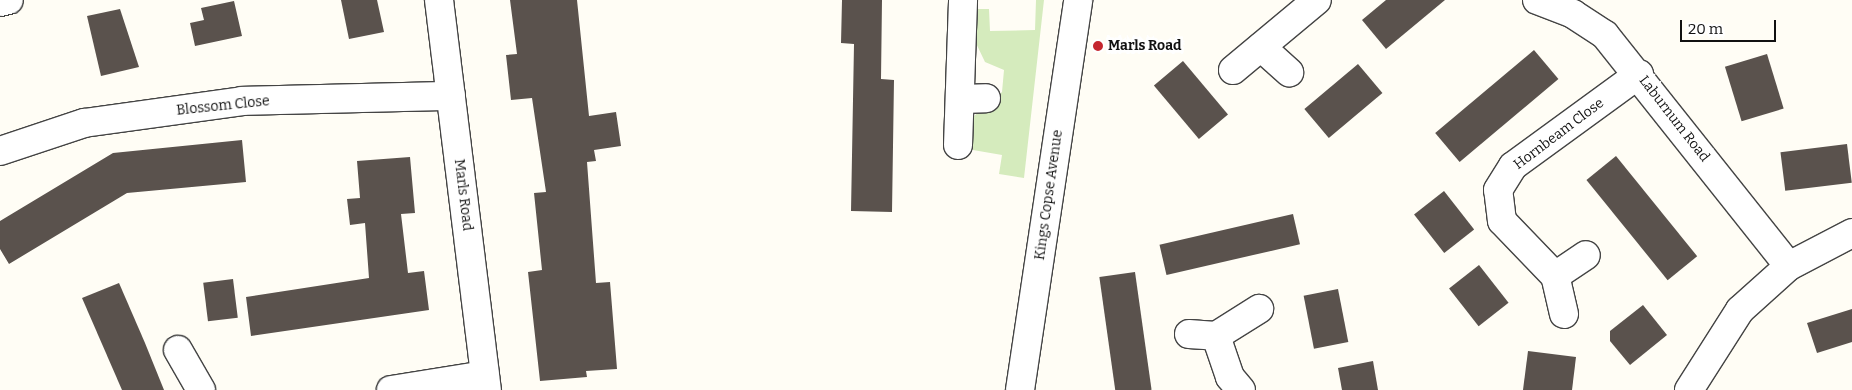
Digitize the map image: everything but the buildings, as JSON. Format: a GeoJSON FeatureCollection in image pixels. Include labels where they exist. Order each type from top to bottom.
{"type":"FeatureCollection","features":[{"type":"Feature","properties":{"kind":"street"},"geometry":{"type":"LineString","coordinates":[[0,2],[9,0]]}},
{"type":"Feature","properties":{"kind":"street","name":"Marls Road"},"geometry":{"type":"LineString","coordinates":[[439,0],[486,382]]}},
{"type":"Feature","properties":{"kind":"street"},"geometry":{"type":"LineString","coordinates":[[958,144],[974,99],[963,0]]}},
{"type":"Feature","properties":{"kind":"street","name":"Kings Copse Avenue"},"geometry":{"type":"LineString","coordinates":[[1020,390],[1078,0]]}},
{"type":"Feature","properties":{"kind":"street"},"geometry":{"type":"LineString","coordinates":[[1233,70],[1317,0]]}},
{"type":"Feature","properties":{"kind":"street","name":"Laburnum Road"},"geometry":{"type":"LineString","coordinates":[[1537,0],[1573,14],[1605,35],[1639,74],[1789,266]]}},
{"type":"Feature","properties":{"kind":"street"},"geometry":{"type":"LineString","coordinates":[[1261,47],[1289,72]]}},
{"type":"Feature","properties":{"kind":"street","name":"Hornbeam Close"},"geometry":{"type":"LineString","coordinates":[[1555,276],[1502,221],[1498,190],[1513,166],[1639,74]]}},
{"type":"Feature","properties":{"kind":"street","name":"Blossom Close"},"geometry":{"type":"LineString","coordinates":[[0,151],[84,123],[242,101],[451,96]]}},
{"type":"Feature","properties":{"kind":"street"},"geometry":{"type":"LineString","coordinates":[[1690,390],[1740,310],[1789,266],[1852,233]]}},
{"type":"Feature","properties":{"kind":"street"},"geometry":{"type":"LineString","coordinates":[[1564,314],[1555,276],[1586,255]]}},
{"type":"Feature","properties":{"kind":"street"},"geometry":{"type":"LineString","coordinates":[[1188,334],[1216,336],[1259,309]]}},
{"type":"Feature","properties":{"kind":"street"},"geometry":{"type":"LineString","coordinates":[[1216,336],[1230,378],[1241,390]]}},
{"type":"Feature","properties":{"kind":"street"},"geometry":{"type":"LineString","coordinates":[[178,350],[201,390]]}},
{"type":"Feature","properties":{"kind":"street"},"geometry":{"type":"LineString","coordinates":[[391,390],[486,382]]}},
{"type":"Feature","properties":{"kind":"green space"},"geometry":{"type":"Polygon","coordinates":[[[1036,0],[1044,0],[1024,178],[999,174],[1002,155],[973,150],[973,117],[1002,92],[1004,70],[985,62],[974,39],[975,9],[989,9],[990,31],[1035,30],[1036,0]]]}},
{"type":"Feature","properties":{"kind":"place","name":"Marls Road"},"geometry":{"type":"Point","coordinates":[1098,46]}}]}
